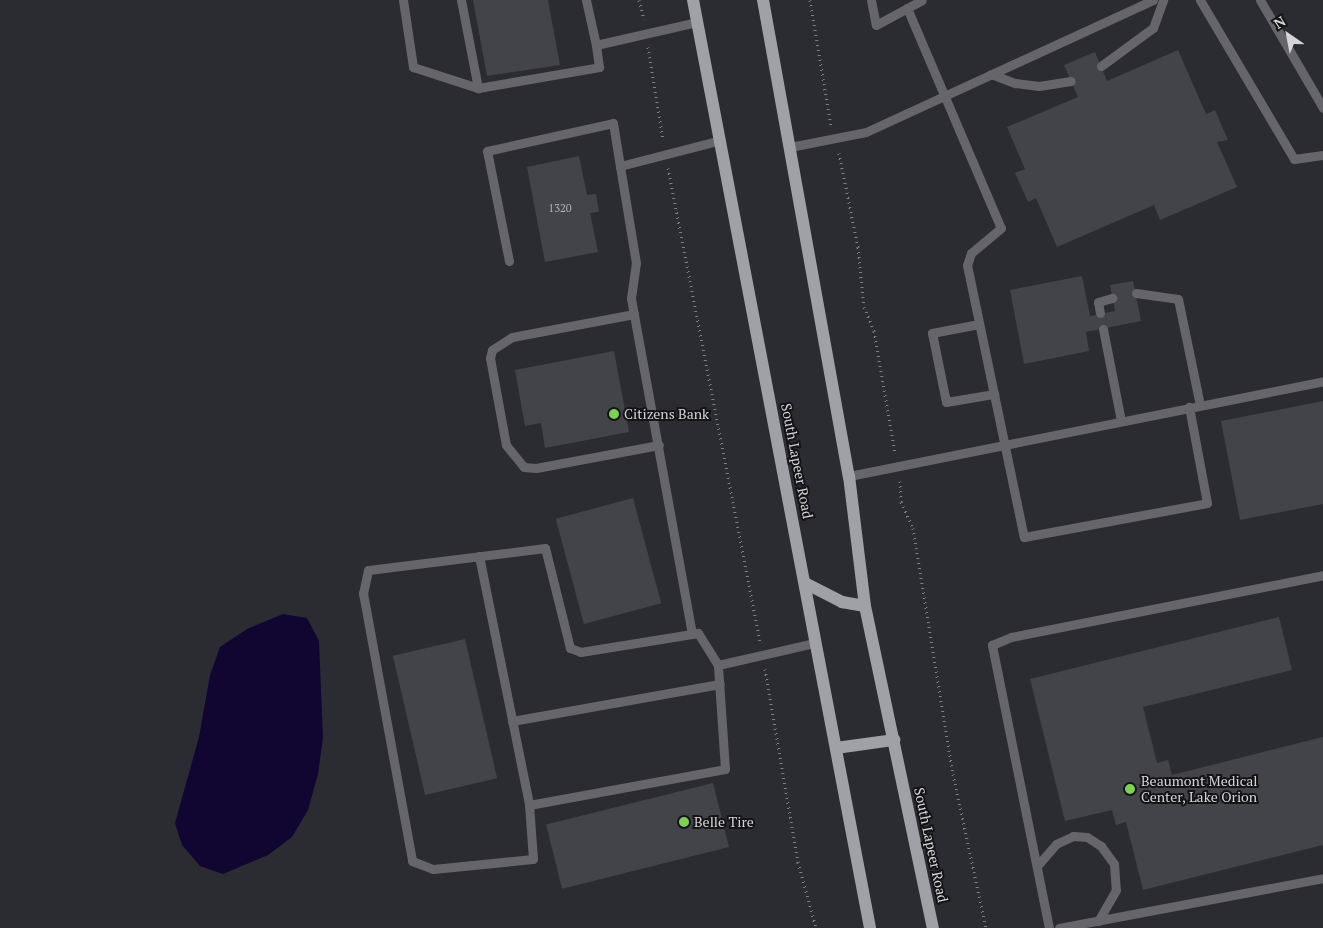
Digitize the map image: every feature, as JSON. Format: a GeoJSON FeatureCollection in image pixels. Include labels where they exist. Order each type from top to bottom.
{"type":"FeatureCollection","features":[{"type":"Feature","properties":{"kind":"main road","name":"South Lapeer Road"},"geometry":{"type":"LineString","coordinates":[[693,0],[805,583],[814,643],[870,928]]}},
{"type":"Feature","properties":{"kind":"main road","name":"South Lapeer Road"},"geometry":{"type":"LineString","coordinates":[[763,0],[849,476],[865,606],[933,928]]}},
{"type":"Feature","properties":{"kind":"main road"},"geometry":{"type":"LineString","coordinates":[[805,583],[842,602],[865,606]]}},
{"type":"Feature","properties":{"kind":"main road"},"geometry":{"type":"LineString","coordinates":[[836,748],[894,740]]}},
{"type":"Feature","properties":{"kind":"lane"},"geometry":{"type":"LineString","coordinates":[[403,0],[413,67],[478,88],[599,68],[586,0]]}},
{"type":"Feature","properties":{"kind":"lane"},"geometry":{"type":"LineString","coordinates":[[461,0],[478,88]]}},
{"type":"Feature","properties":{"kind":"lane"},"geometry":{"type":"LineString","coordinates":[[871,0],[876,25],[922,0]]}},
{"type":"Feature","properties":{"kind":"lane"},"geometry":{"type":"LineString","coordinates":[[790,148],[866,132],[1153,0]]}},
{"type":"Feature","properties":{"kind":"lane"},"geometry":{"type":"LineString","coordinates":[[1101,66],[1153,28],[1163,0]]}},
{"type":"Feature","properties":{"kind":"lane"},"geometry":{"type":"LineString","coordinates":[[1200,0],[1294,160],[1323,155]]}},
{"type":"Feature","properties":{"kind":"lane"},"geometry":{"type":"LineString","coordinates":[[1260,0],[1323,108]]}},
{"type":"Feature","properties":{"kind":"lane"},"geometry":{"type":"LineString","coordinates":[[907,8],[946,95],[1001,228],[971,253],[967,265],[1024,537],[1207,503],[1189,407]]}},
{"type":"Feature","properties":{"kind":"lane"},"geometry":{"type":"LineString","coordinates":[[596,45],[697,22]]}},
{"type":"Feature","properties":{"kind":"lane"},"geometry":{"type":"LineString","coordinates":[[991,74],[1014,84],[1038,86],[1071,81]]}},
{"type":"Feature","properties":{"kind":"lane"},"geometry":{"type":"LineString","coordinates":[[508,261],[487,151],[613,123],[636,263],[631,298],[692,634]]}},
{"type":"Feature","properties":{"kind":"lane"},"geometry":{"type":"LineString","coordinates":[[620,166],[721,140]]}},
{"type":"Feature","properties":{"kind":"lane"},"geometry":{"type":"LineString","coordinates":[[1136,293],[1178,299],[1200,405]]}},
{"type":"Feature","properties":{"kind":"lane"},"geometry":{"type":"LineString","coordinates":[[1100,313],[1098,302],[1112,298]]}},
{"type":"Feature","properties":{"kind":"lane"},"geometry":{"type":"LineString","coordinates":[[634,314],[512,336],[500,342],[492,350],[490,358],[504,435],[513,456],[524,466],[536,468],[659,445]]}},
{"type":"Feature","properties":{"kind":"lane"},"geometry":{"type":"LineString","coordinates":[[979,324],[932,333],[946,402],[994,394]]}},
{"type":"Feature","properties":{"kind":"lane"},"geometry":{"type":"LineString","coordinates":[[1103,329],[1121,420]]}},
{"type":"Feature","properties":{"kind":"lane"},"geometry":{"type":"LineString","coordinates":[[849,476],[1323,381]]}},
{"type":"Feature","properties":{"kind":"lane"},"geometry":{"type":"LineString","coordinates":[[479,556],[529,805],[533,859],[433,869],[412,861],[363,593],[368,570],[479,556],[545,548],[570,648],[580,652],[698,633],[718,664],[725,769],[529,805]]}},
{"type":"Feature","properties":{"kind":"lane"},"geometry":{"type":"LineString","coordinates":[[1049,928],[992,645],[1010,637],[1323,575]]}},
{"type":"Feature","properties":{"kind":"lane"},"geometry":{"type":"LineString","coordinates":[[718,664],[814,643]]}},
{"type":"Feature","properties":{"kind":"lane"},"geometry":{"type":"LineString","coordinates":[[512,721],[720,684]]}},
{"type":"Feature","properties":{"kind":"lane"},"geometry":{"type":"LineString","coordinates":[[1037,866],[1056,844],[1072,836],[1087,837],[1101,846],[1114,864],[1116,890],[1098,920]]}},
{"type":"Feature","properties":{"kind":"lane"},"geometry":{"type":"LineString","coordinates":[[1059,928],[1323,878]]}},
{"type":"Feature","properties":{"kind":"path"},"geometry":{"type":"LineString","coordinates":[[640,0],[666,154],[763,655],[798,862],[816,928]]}},
{"type":"Feature","properties":{"kind":"shaded area"},"geometry":{"type":"Polygon","coordinates":[[[283,614],[307,618],[319,641],[323,738],[318,774],[308,810],[292,837],[268,855],[223,874],[200,866],[182,845],[175,823],[199,737],[210,675],[220,647],[247,629],[283,614]]]}},
{"type":"Feature","properties":{"kind":"building"},"geometry":{"type":"Polygon","coordinates":[[[473,0],[548,0],[560,65],[487,76],[473,0]]]}},
{"type":"Feature","properties":{"kind":"building"},"geometry":{"type":"Polygon","coordinates":[[[1178,50],[1206,114],[1215,110],[1228,140],[1217,142],[1237,187],[1160,220],[1154,205],[1057,247],[1036,198],[1028,202],[1015,173],[1025,169],[1007,127],[1078,97],[1064,65],[1095,52],[1107,81],[1178,50]]]}},
{"type":"Feature","properties":{"kind":"building"},"geometry":{"type":"Polygon","coordinates":[[[579,156],[587,195],[596,194],[599,212],[590,213],[598,252],[545,262],[527,167],[579,156]]]}},
{"type":"Feature","properties":{"kind":"building"},"geometry":{"type":"Polygon","coordinates":[[[1082,276],[1090,316],[1115,311],[1110,285],[1133,281],[1141,321],[1086,332],[1089,351],[1024,364],[1010,290],[1082,276]]]}},
{"type":"Feature","properties":{"kind":"building"},"geometry":{"type":"Polygon","coordinates":[[[614,351],[629,432],[545,448],[541,423],[525,426],[515,370],[614,351]]]}},
{"type":"Feature","properties":{"kind":"building"},"geometry":{"type":"Polygon","coordinates":[[[1323,401],[1323,504],[1240,520],[1221,421],[1323,401]]]}},
{"type":"Feature","properties":{"kind":"building"},"geometry":{"type":"Polygon","coordinates":[[[633,498],[661,603],[584,624],[556,519],[633,498]]]}},
{"type":"Feature","properties":{"kind":"building"},"geometry":{"type":"Polygon","coordinates":[[[1279,617],[1292,670],[1143,707],[1157,763],[1168,760],[1172,775],[1323,737],[1323,845],[1143,890],[1126,822],[1116,825],[1112,810],[1065,821],[1030,679],[1279,617]]]}},
{"type":"Feature","properties":{"kind":"building"},"geometry":{"type":"Polygon","coordinates":[[[465,639],[497,778],[425,795],[393,656],[465,639]]]}},
{"type":"Feature","properties":{"kind":"building"},"geometry":{"type":"Polygon","coordinates":[[[713,783],[729,847],[562,889],[546,825],[713,783]]]}},
{"type":"Feature","properties":{"kind":"place","name":"Citizens Bank"},"geometry":{"type":"Point","coordinates":[614,414]}},
{"type":"Feature","properties":{"kind":"place","name":"Beaumont Medical Center, Lake Orion"},"geometry":{"type":"Point","coordinates":[1130,789]}},
{"type":"Feature","properties":{"kind":"place","name":"Belle Tire"},"geometry":{"type":"Point","coordinates":[684,822]}}]}
